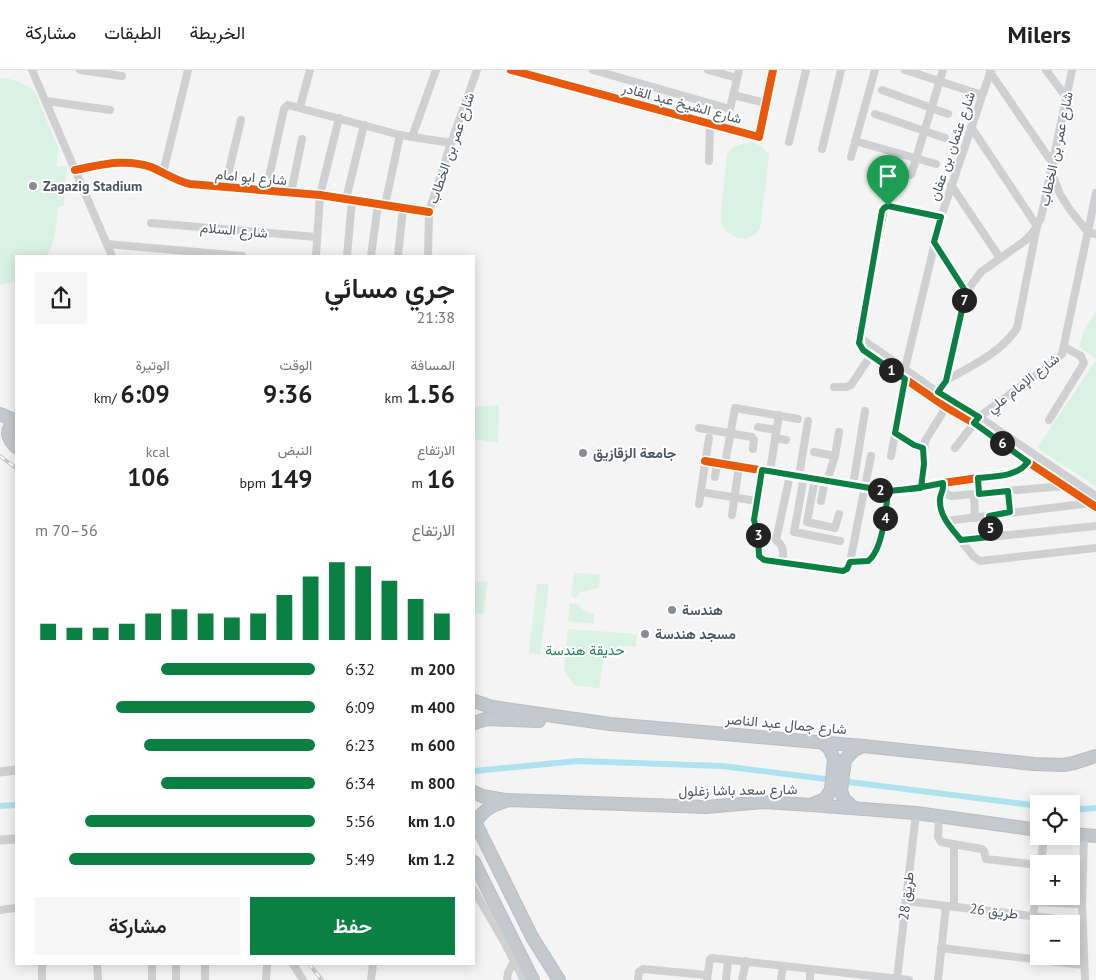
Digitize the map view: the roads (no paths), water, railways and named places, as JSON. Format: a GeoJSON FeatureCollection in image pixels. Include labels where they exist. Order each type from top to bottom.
{"type":"FeatureCollection","features":[{"type":"Feature","properties":{"kind":"highway"},"geometry":{"type":"LineString","coordinates":[[0,414],[15,422]]}},
{"type":"Feature","properties":{"kind":"highway"},"geometry":{"type":"LineString","coordinates":[[15,423],[7,434],[15,446]]}},
{"type":"Feature","properties":{"kind":"highway"},"geometry":{"type":"LineString","coordinates":[[0,442],[15,451]]}},
{"type":"Feature","properties":{"kind":"highway","name":"شارع جمال عبد الناصر"},"geometry":{"type":"LineString","coordinates":[[475,701],[492,707],[590,721],[1052,765],[1074,763],[1096,756]]}},
{"type":"Feature","properties":{"kind":"highway"},"geometry":{"type":"LineString","coordinates":[[475,722],[479,720],[493,719],[578,725],[590,721]]}},
{"type":"Feature","properties":{"kind":"highway"},"geometry":{"type":"LineString","coordinates":[[811,805],[826,799],[836,790],[839,759],[823,743]]}},
{"type":"Feature","properties":{"kind":"highway"},"geometry":{"type":"LineString","coordinates":[[839,759],[863,746]]}},
{"type":"Feature","properties":{"kind":"highway"},"geometry":{"type":"LineString","coordinates":[[836,790],[854,808]]}},
{"type":"Feature","properties":{"kind":"highway"},"geometry":{"type":"LineString","coordinates":[[475,792],[482,796],[509,800]]}},
{"type":"Feature","properties":{"kind":"highway","name":"شارع سعد باشا زغلول"},"geometry":{"type":"LineString","coordinates":[[475,820],[493,805],[509,800],[706,807],[764,802],[916,813],[1030,829]]}},
{"type":"Feature","properties":{"kind":"highway"},"geometry":{"type":"LineString","coordinates":[[475,823],[532,937],[546,979]]}},
{"type":"Feature","properties":{"kind":"highway"},"geometry":{"type":"LineString","coordinates":[[475,864],[516,957],[528,961],[546,979]]}},
{"type":"Feature","properties":{"kind":"street"},"geometry":{"type":"LineString","coordinates":[[32,70],[112,255]]}},
{"type":"Feature","properties":{"kind":"street"},"geometry":{"type":"LineString","coordinates":[[80,70],[122,76]]}},
{"type":"Feature","properties":{"kind":"street"},"geometry":{"type":"LineString","coordinates":[[163,173],[188,70]]}},
{"type":"Feature","properties":{"kind":"street"},"geometry":{"type":"LineString","coordinates":[[300,107],[310,70]]}},
{"type":"Feature","properties":{"kind":"street"},"geometry":{"type":"LineString","coordinates":[[412,137],[436,70]]}},
{"type":"Feature","properties":{"kind":"street","name":"شارع عمر بن الخطاب"},"geometry":{"type":"LineString","coordinates":[[428,255],[429,212],[451,143],[478,70]]}},
{"type":"Feature","properties":{"kind":"street","name":"شارع الشيخ عبد القادر"},"geometry":{"type":"LineString","coordinates":[[510,70],[760,136],[766,103]]}},
{"type":"Feature","properties":{"kind":"street"},"geometry":{"type":"LineString","coordinates":[[593,70],[730,108],[738,74],[708,70]]}},
{"type":"Feature","properties":{"kind":"street"},"geometry":{"type":"LineString","coordinates":[[733,95],[766,103],[774,70]]}},
{"type":"Feature","properties":{"kind":"street"},"geometry":{"type":"LineString","coordinates":[[789,142],[806,70]]}},
{"type":"Feature","properties":{"kind":"street"},"geometry":{"type":"LineString","coordinates":[[822,149],[841,70]]}},
{"type":"Feature","properties":{"kind":"street"},"geometry":{"type":"LineString","coordinates":[[851,157],[875,70]]}},
{"type":"Feature","properties":{"kind":"street"},"geometry":{"type":"LineString","coordinates":[[905,70],[982,95]]}},
{"type":"Feature","properties":{"kind":"street"},"geometry":{"type":"LineString","coordinates":[[911,175],[943,70]]}},
{"type":"Feature","properties":{"kind":"street"},"geometry":{"type":"LineString","coordinates":[[1046,70],[1067,98]]}},
{"type":"Feature","properties":{"kind":"street","name":"شارع عمر بن الخطاب"},"geometry":{"type":"LineString","coordinates":[[936,396],[946,381],[966,292],[981,272],[1026,240],[1037,226],[1043,213],[1072,70]]}},
{"type":"Feature","properties":{"kind":"street"},"geometry":{"type":"LineString","coordinates":[[991,71],[1053,164]]}},
{"type":"Feature","properties":{"kind":"street","name":"شارع عثمان بن عفان"},"geometry":{"type":"LineString","coordinates":[[890,456],[904,375],[934,242],[951,185],[991,71]]}},
{"type":"Feature","properties":{"kind":"street"},"geometry":{"type":"LineString","coordinates":[[882,90],[948,114]]}},
{"type":"Feature","properties":{"kind":"street"},"geometry":{"type":"LineString","coordinates":[[46,101],[110,110]]}},
{"type":"Feature","properties":{"kind":"street"},"geometry":{"type":"LineString","coordinates":[[266,191],[285,106],[288,104],[400,135],[451,143]]}},
{"type":"Feature","properties":{"kind":"street"},"geometry":{"type":"LineString","coordinates":[[875,114],[945,138]]}},
{"type":"Feature","properties":{"kind":"street"},"geometry":{"type":"LineString","coordinates":[[316,255],[320,195],[339,118]]}},
{"type":"Feature","properties":{"kind":"street"},"geometry":{"type":"LineString","coordinates":[[224,187],[241,120]]}},
{"type":"Feature","properties":{"kind":"street"},"geometry":{"type":"LineString","coordinates":[[709,162],[710,123]]}},
{"type":"Feature","properties":{"kind":"street"},"geometry":{"type":"LineString","coordinates":[[348,255],[349,200],[364,125]]}},
{"type":"Feature","properties":{"kind":"street"},"geometry":{"type":"LineString","coordinates":[[971,126],[1037,226]]}},
{"type":"Feature","properties":{"kind":"street"},"geometry":{"type":"LineString","coordinates":[[371,255],[400,135]]}},
{"type":"Feature","properties":{"kind":"street"},"geometry":{"type":"LineString","coordinates":[[291,193],[302,139]]}},
{"type":"Feature","properties":{"kind":"street"},"geometry":{"type":"LineString","coordinates":[[855,141],[936,164]]}},
{"type":"Feature","properties":{"kind":"street","name":"شارع ابو امام"},"geometry":{"type":"LineString","coordinates":[[75,170],[121,162],[143,164],[183,183],[320,195],[429,212]]}},
{"type":"Feature","properties":{"kind":"street"},"geometry":{"type":"LineString","coordinates":[[1052,174],[1065,202],[1080,221],[1092,230]]}},
{"type":"Feature","properties":{"kind":"street"},"geometry":{"type":"LineString","coordinates":[[951,185],[1000,258]]}},
{"type":"Feature","properties":{"kind":"street","name":"شارع الإمام علي"},"geometry":{"type":"LineString","coordinates":[[955,448],[977,420],[1053,363],[1062,354],[1092,230],[1096,193]]}},
{"type":"Feature","properties":{"kind":"street"},"geometry":{"type":"LineString","coordinates":[[941,217],[888,206],[884,208],[859,337],[861,348],[873,352],[948,404],[977,420],[1096,496]]}},
{"type":"Feature","properties":{"kind":"street"},"geometry":{"type":"LineString","coordinates":[[398,255],[403,208]]}},
{"type":"Feature","properties":{"kind":"street","name":"شارع السلام"},"geometry":{"type":"LineString","coordinates":[[151,224],[317,237]]}},
{"type":"Feature","properties":{"kind":"street","name":"شارع عمر بن الخطاب"},"geometry":{"type":"LineString","coordinates":[[946,381],[992,354],[1012,336],[1017,328],[1037,226]]}},
{"type":"Feature","properties":{"kind":"street"},"geometry":{"type":"LineString","coordinates":[[934,242],[966,292]]}},
{"type":"Feature","properties":{"kind":"street"},"geometry":{"type":"LineString","coordinates":[[107,244],[231,255]]}},
{"type":"Feature","properties":{"kind":"street"},"geometry":{"type":"LineString","coordinates":[[1049,420],[1084,363],[1081,356],[1064,347]]}},
{"type":"Feature","properties":{"kind":"street"},"geometry":{"type":"LineString","coordinates":[[834,387],[851,385],[873,352]]}},
{"type":"Feature","properties":{"kind":"street"},"geometry":{"type":"LineString","coordinates":[[921,488],[924,464],[923,448],[926,437],[948,404]]}},
{"type":"Feature","properties":{"kind":"street"},"geometry":{"type":"LineString","coordinates":[[715,477],[721,463],[736,408],[798,419]]}},
{"type":"Feature","properties":{"kind":"street"},"geometry":{"type":"LineString","coordinates":[[853,485],[864,411]]}},
{"type":"Feature","properties":{"kind":"street"},"geometry":{"type":"LineString","coordinates":[[779,415],[754,520],[759,540],[759,554],[764,560],[843,571],[847,569],[872,456]]}},
{"type":"Feature","properties":{"kind":"street"},"geometry":{"type":"LineString","coordinates":[[977,420],[1028,462],[1094,506]]}},
{"type":"Feature","properties":{"kind":"street"},"geometry":{"type":"LineString","coordinates":[[808,421],[798,476],[794,532],[840,541]]}},
{"type":"Feature","properties":{"kind":"street"},"geometry":{"type":"LineString","coordinates":[[758,427],[786,440]]}},
{"type":"Feature","properties":{"kind":"street"},"geometry":{"type":"LineString","coordinates":[[699,428],[753,438],[753,449]]}},
{"type":"Feature","properties":{"kind":"street"},"geometry":{"type":"LineString","coordinates":[[821,502],[835,456],[839,432]]}},
{"type":"Feature","properties":{"kind":"street"},"geometry":{"type":"LineString","coordinates":[[895,433],[914,445],[923,448]]}},
{"type":"Feature","properties":{"kind":"street"},"geometry":{"type":"LineString","coordinates":[[699,504],[709,438]]}},
{"type":"Feature","properties":{"kind":"street"},"geometry":{"type":"LineString","coordinates":[[814,452],[835,456]]}},
{"type":"Feature","properties":{"kind":"street"},"geometry":{"type":"LineString","coordinates":[[705,461],[888,491],[943,487],[978,478],[1016,472],[1024,468],[1028,462]]}},
{"type":"Feature","properties":{"kind":"street"},"geometry":{"type":"LineString","coordinates":[[732,515],[739,466]]}},
{"type":"Feature","properties":{"kind":"street"},"geometry":{"type":"LineString","coordinates":[[782,563],[784,550],[776,540],[798,476]]}},
{"type":"Feature","properties":{"kind":"street"},"geometry":{"type":"LineString","coordinates":[[975,518],[978,478]]}},
{"type":"Feature","properties":{"kind":"street"},"geometry":{"type":"LineString","coordinates":[[815,479],[807,522],[835,528],[839,514]]}},
{"type":"Feature","properties":{"kind":"street"},"geometry":{"type":"LineString","coordinates":[[1073,492],[1078,484]]}},
{"type":"Feature","properties":{"kind":"street"},"geometry":{"type":"LineString","coordinates":[[943,487],[949,496],[1064,486]]}},
{"type":"Feature","properties":{"kind":"street"},"geometry":{"type":"LineString","coordinates":[[943,487],[939,501],[941,512],[974,557],[982,561],[1096,548]]}},
{"type":"Feature","properties":{"kind":"street"},"geometry":{"type":"LineString","coordinates":[[850,562],[871,560],[883,528],[888,491]]}},
{"type":"Feature","properties":{"kind":"street"},"geometry":{"type":"LineString","coordinates":[[1008,491],[1010,512]]}},
{"type":"Feature","properties":{"kind":"street"},"geometry":{"type":"LineString","coordinates":[[701,492],[757,501]]}},
{"type":"Feature","properties":{"kind":"street"},"geometry":{"type":"LineString","coordinates":[[946,521],[1010,512],[1094,506]]}},
{"type":"Feature","properties":{"kind":"street"},"geometry":{"type":"LineString","coordinates":[[989,516],[1001,518],[1094,506]]}},
{"type":"Feature","properties":{"kind":"street"},"geometry":{"type":"LineString","coordinates":[[989,516],[990,537]]}},
{"type":"Feature","properties":{"kind":"street"},"geometry":{"type":"LineString","coordinates":[[961,540],[1096,526]]}},
{"type":"Feature","properties":{"kind":"street"},"geometry":{"type":"LineString","coordinates":[[0,772],[15,770]]}},
{"type":"Feature","properties":{"kind":"street","name":"طريق 28"},"geometry":{"type":"LineString","coordinates":[[897,979],[916,813]]}},
{"type":"Feature","properties":{"kind":"street"},"geometry":{"type":"LineString","coordinates":[[939,816],[939,840],[942,843],[982,849],[986,859],[1030,863]]}},
{"type":"Feature","properties":{"kind":"street"},"geometry":{"type":"LineString","coordinates":[[1085,980],[1082,904],[1090,836]]}},
{"type":"Feature","properties":{"kind":"street"},"geometry":{"type":"LineString","coordinates":[[0,840],[15,839]]}},
{"type":"Feature","properties":{"kind":"street"},"geometry":{"type":"LineString","coordinates":[[938,980],[950,906],[954,844]]}},
{"type":"Feature","properties":{"kind":"street"},"geometry":{"type":"LineString","coordinates":[[475,892],[516,957],[524,980]]}},
{"type":"Feature","properties":{"kind":"street","name":"طريق 26"},"geometry":{"type":"LineString","coordinates":[[906,901],[1030,916]]}},
{"type":"Feature","properties":{"kind":"street"},"geometry":{"type":"LineString","coordinates":[[0,910],[15,908]]}},
{"type":"Feature","properties":{"kind":"street"},"geometry":{"type":"LineString","coordinates":[[942,948],[1084,965]]}},
{"type":"Feature","properties":{"kind":"street"},"geometry":{"type":"LineString","coordinates":[[507,980],[508,973],[516,957]]}},
{"type":"Feature","properties":{"kind":"street"},"geometry":{"type":"LineString","coordinates":[[638,980],[639,972],[643,969],[707,977],[710,959],[746,961],[909,980]]}},
{"type":"Feature","properties":{"kind":"street"},"geometry":{"type":"LineString","coordinates":[[726,980],[728,960]]}},
{"type":"Feature","properties":{"kind":"street"},"geometry":{"type":"LineString","coordinates":[[742,980],[746,961]]}},
{"type":"Feature","properties":{"kind":"street"},"geometry":{"type":"LineString","coordinates":[[42,965],[42,980]]}},
{"type":"Feature","properties":{"kind":"street"},"geometry":{"type":"LineString","coordinates":[[97,965],[98,980]]}},
{"type":"Feature","properties":{"kind":"street"},"geometry":{"type":"LineString","coordinates":[[152,965],[152,980]]}},
{"type":"Feature","properties":{"kind":"street"},"geometry":{"type":"LineString","coordinates":[[176,965],[176,980]]}},
{"type":"Feature","properties":{"kind":"street"},"geometry":{"type":"LineString","coordinates":[[205,965],[205,980]]}},
{"type":"Feature","properties":{"kind":"street"},"geometry":{"type":"LineString","coordinates":[[266,965],[266,980]]}},
{"type":"Feature","properties":{"kind":"street"},"geometry":{"type":"LineString","coordinates":[[294,965],[303,980]]}},
{"type":"Feature","properties":{"kind":"street"},"geometry":{"type":"LineString","coordinates":[[371,980],[373,965]]}},
{"type":"Feature","properties":{"kind":"street"},"geometry":{"type":"LineString","coordinates":[[781,980],[783,966]]}},
{"type":"Feature","properties":{"kind":"street"},"geometry":{"type":"LineString","coordinates":[[810,969],[810,980]]}},
{"type":"Feature","properties":{"kind":"waterway"},"geometry":{"type":"LineString","coordinates":[[475,771],[577,761],[722,766],[1030,805]]}},
{"type":"Feature","properties":{"kind":"waterway"},"geometry":{"type":"LineString","coordinates":[[0,806],[15,805]]}},
{"type":"Feature","properties":{"kind":"waterway"},"geometry":{"type":"LineString","coordinates":[[1080,809],[1096,808]]}},
{"type":"Feature","properties":{"kind":"railway"},"geometry":{"type":"LineString","coordinates":[[0,456],[15,467]]}},
{"type":"Feature","properties":{"kind":"railway"},"geometry":{"type":"LineString","coordinates":[[310,965],[322,980]]}},
{"type":"Feature","properties":{"kind":"place","name":"Zagazig Stadium"},"geometry":{"type":"Point","coordinates":[33,186]}},
{"type":"Feature","properties":{"kind":"place","name":"جامعة الزقازيق"},"geometry":{"type":"Point","coordinates":[583,453]}},
{"type":"Feature","properties":{"kind":"place","name":"هندسة"},"geometry":{"type":"Point","coordinates":[672,610]}},
{"type":"Feature","properties":{"kind":"place","name":"مسجد هندسة"},"geometry":{"type":"Point","coordinates":[645,634]}},
{"type":"Feature","properties":{"kind":"park label","name":"حديقة هندسة"},"geometry":{"type":"Point","coordinates":[585,650]}}]}
